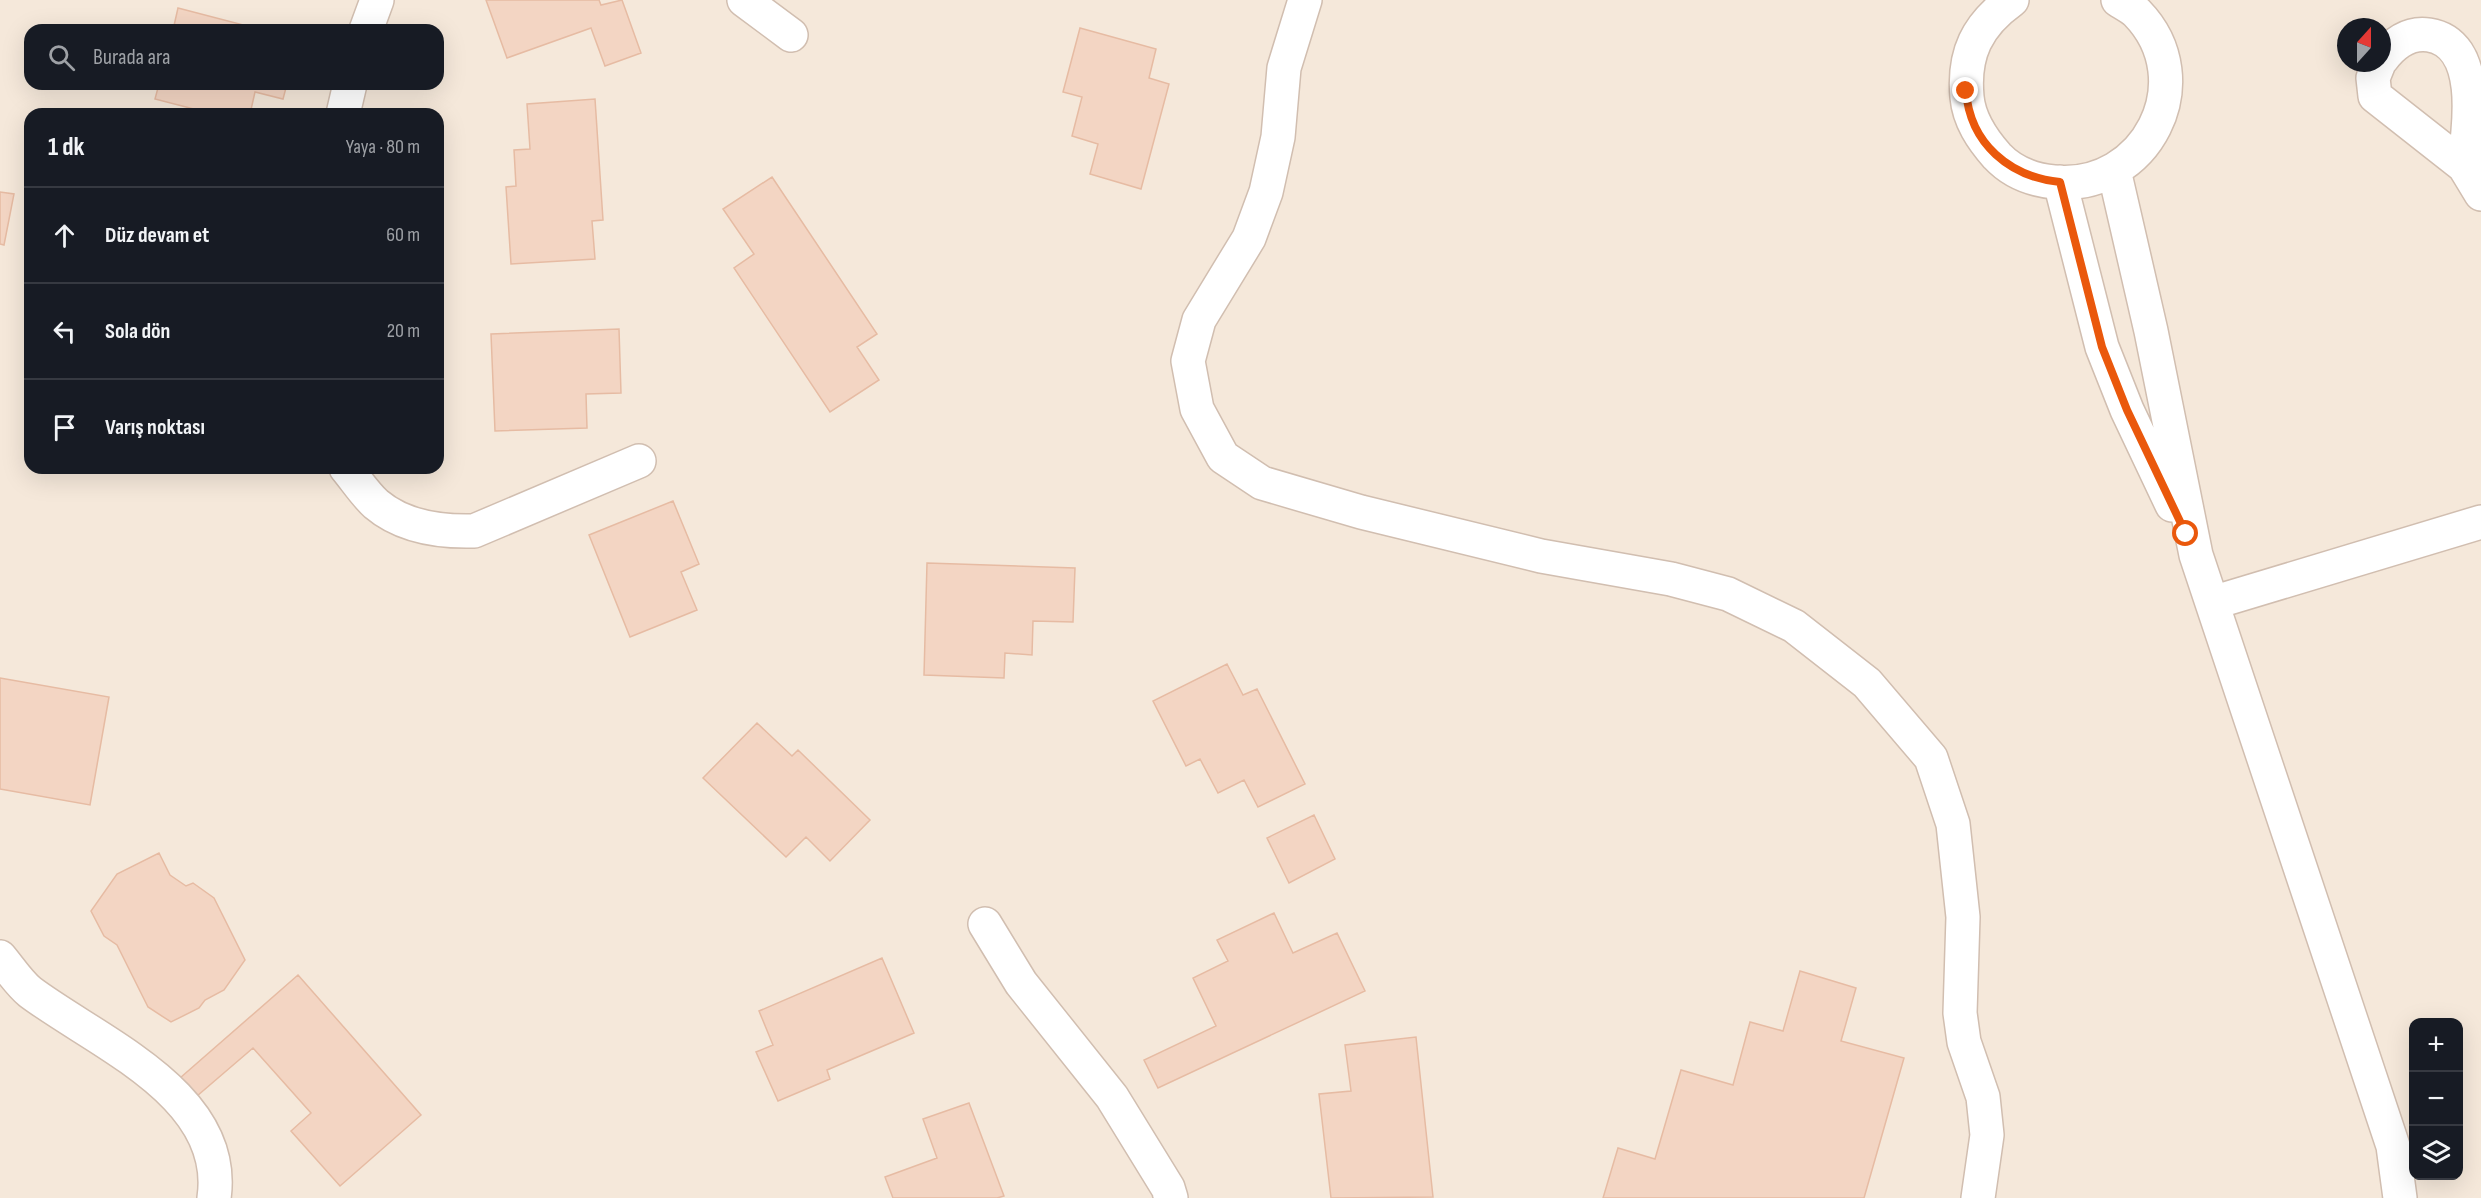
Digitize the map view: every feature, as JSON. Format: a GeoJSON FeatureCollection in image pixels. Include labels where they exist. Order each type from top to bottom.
{"type":"FeatureCollection","features":[{"type":"Feature","properties":{"kind":"street"},"geometry":{"type":"LineString","coordinates":[[368,24],[377,0]]}},
{"type":"Feature","properties":{"kind":"street"},"geometry":{"type":"LineString","coordinates":[[744,0],[791,35]]}},
{"type":"Feature","properties":{"kind":"street"},"geometry":{"type":"LineString","coordinates":[[1305,0],[1284,68],[1278,137],[1266,192],[1249,238],[1199,320],[1188,361],[1197,409],[1222,457],[1262,483],[1361,512],[1541,556],[1671,579],[1728,594],[1794,626],[1866,683],[1931,758],[1953,824],[1963,916],[1960,1013],[1964,1042],[1983,1097],[1987,1135],[1978,1198]]}},
{"type":"Feature","properties":{"kind":"street"},"geometry":{"type":"LineString","coordinates":[[2012,0],[1993,13],[1974,41],[1965,74],[1968,108],[1982,140],[2005,164],[2036,180],[2070,184],[2104,176],[2132,159],[2152,134],[2164,104],[2165,71],[2155,40],[2137,13],[2121,1]]}},
{"type":"Feature","properties":{"kind":"street"},"geometry":{"type":"LineString","coordinates":[[2391,46],[2403,39],[2429,35],[2450,43],[2466,58],[2473,78],[2473,108],[2464,166]]}},
{"type":"Feature","properties":{"kind":"street"},"geometry":{"type":"LineString","coordinates":[[2375,72],[2373,78],[2375,96],[2464,166],[2481,194]]}},
{"type":"Feature","properties":{"kind":"street"},"geometry":{"type":"LineString","coordinates":[[344,108],[349,90]]}},
{"type":"Feature","properties":{"kind":"street"},"geometry":{"type":"LineString","coordinates":[[2114,170],[2151,331],[2196,555]]}},
{"type":"Feature","properties":{"kind":"street"},"geometry":{"type":"LineString","coordinates":[[2060,182],[2102,347],[2127,410],[2196,555],[2389,1134],[2400,1198]]}},
{"type":"Feature","properties":{"kind":"street"},"geometry":{"type":"LineString","coordinates":[[351,474],[376,504],[393,515],[411,523],[452,531],[474,531],[639,461]]}},
{"type":"Feature","properties":{"kind":"street"},"geometry":{"type":"LineString","coordinates":[[2212,603],[2481,522]]}},
{"type":"Feature","properties":{"kind":"street"},"geometry":{"type":"LineString","coordinates":[[985,924],[1021,983],[1112,1097],[1168,1188],[1171,1198]]}},
{"type":"Feature","properties":{"kind":"street"},"geometry":{"type":"LineString","coordinates":[[0,957],[28,990],[152,1073],[188,1107],[213,1152],[214,1198]]}},
{"type":"Feature","properties":{"kind":"shaded area"},"geometry":{"type":"Polygon","coordinates":[[[0,0],[2481,0],[2481,1198],[0,1198],[0,0]]]}},
{"type":"Feature","properties":{"kind":"building"},"geometry":{"type":"Polygon","coordinates":[[[486,0],[599,0],[601,5],[622,0],[641,53],[605,66],[591,28],[507,58],[486,0]]]}},
{"type":"Feature","properties":{"kind":"building"},"geometry":{"type":"Polygon","coordinates":[[[178,8],[240,24],[174,24],[178,8]]]}},
{"type":"Feature","properties":{"kind":"building"},"geometry":{"type":"Polygon","coordinates":[[[1080,28],[1156,49],[1149,78],[1169,84],[1141,189],[1090,174],[1098,144],[1072,136],[1082,97],[1063,92],[1080,28]]]}},
{"type":"Feature","properties":{"kind":"building"},"geometry":{"type":"Polygon","coordinates":[[[157,90],[285,90],[283,99],[255,92],[251,108],[190,108],[155,99],[157,90]]]}},
{"type":"Feature","properties":{"kind":"building"},"geometry":{"type":"Polygon","coordinates":[[[595,99],[603,220],[592,221],[595,259],[511,264],[506,187],[516,186],[514,150],[530,149],[527,104],[595,99]]]}},
{"type":"Feature","properties":{"kind":"building"},"geometry":{"type":"Polygon","coordinates":[[[772,177],[877,334],[857,347],[879,380],[830,412],[734,268],[754,254],[723,209],[772,177]]]}},
{"type":"Feature","properties":{"kind":"building"},"geometry":{"type":"Polygon","coordinates":[[[0,192],[14,194],[4,245],[0,244],[0,192]]]}},
{"type":"Feature","properties":{"kind":"building"},"geometry":{"type":"Polygon","coordinates":[[[619,329],[621,393],[586,394],[587,428],[495,431],[491,334],[619,329]]]}},
{"type":"Feature","properties":{"kind":"building"},"geometry":{"type":"Polygon","coordinates":[[[673,501],[699,564],[681,572],[697,610],[630,637],[589,535],[673,501]]]}},
{"type":"Feature","properties":{"kind":"building"},"geometry":{"type":"Polygon","coordinates":[[[927,563],[1075,568],[1073,622],[1033,621],[1032,655],[1005,653],[1004,678],[924,675],[927,563]]]}},
{"type":"Feature","properties":{"kind":"building"},"geometry":{"type":"Polygon","coordinates":[[[1227,664],[1243,695],[1257,689],[1305,784],[1258,807],[1244,780],[1218,793],[1200,759],[1186,766],[1153,701],[1227,664]]]}},
{"type":"Feature","properties":{"kind":"building"},"geometry":{"type":"Polygon","coordinates":[[[0,678],[109,697],[90,805],[0,789],[0,678]]]}},
{"type":"Feature","properties":{"kind":"building"},"geometry":{"type":"Polygon","coordinates":[[[757,723],[792,756],[798,750],[870,820],[830,861],[806,837],[786,857],[703,778],[757,723]]]}},
{"type":"Feature","properties":{"kind":"building"},"geometry":{"type":"Polygon","coordinates":[[[1314,815],[1335,859],[1289,883],[1267,838],[1314,815]]]}},
{"type":"Feature","properties":{"kind":"building"},"geometry":{"type":"Polygon","coordinates":[[[159,853],[170,875],[186,886],[193,883],[214,898],[245,960],[224,990],[205,1000],[199,1008],[171,1022],[148,1007],[117,945],[104,936],[91,911],[117,874],[159,853]]]}},
{"type":"Feature","properties":{"kind":"building"},"geometry":{"type":"Polygon","coordinates":[[[1274,913],[1293,953],[1337,933],[1365,991],[1158,1088],[1144,1060],[1216,1026],[1193,978],[1228,961],[1217,940],[1274,913]]]}},
{"type":"Feature","properties":{"kind":"building"},"geometry":{"type":"Polygon","coordinates":[[[882,958],[914,1033],[827,1070],[830,1079],[778,1101],[756,1052],[773,1045],[759,1011],[882,958]]]}},
{"type":"Feature","properties":{"kind":"building"},"geometry":{"type":"Polygon","coordinates":[[[1800,971],[1856,988],[1841,1041],[1904,1058],[1864,1198],[1603,1198],[1618,1148],[1655,1159],[1681,1070],[1733,1085],[1750,1022],[1783,1031],[1800,971]]]}},
{"type":"Feature","properties":{"kind":"building"},"geometry":{"type":"Polygon","coordinates":[[[298,975],[421,1115],[340,1186],[291,1131],[311,1113],[253,1048],[197,1096],[180,1078],[298,975]]]}},
{"type":"Feature","properties":{"kind":"building"},"geometry":{"type":"Polygon","coordinates":[[[1416,1037],[1433,1197],[1331,1198],[1319,1094],[1351,1091],[1345,1045],[1416,1037]]]}},
{"type":"Feature","properties":{"kind":"building"},"geometry":{"type":"Polygon","coordinates":[[[969,1103],[1004,1196],[997,1198],[893,1198],[885,1177],[937,1158],[923,1119],[969,1103]]]}},
{"type":"Feature","properties":{"kind":"route"},"geometry":{"type":"LineString","coordinates":[[1966,91],[1968,108],[1982,140],[2005,164],[2036,180],[2060,182],[2102,347],[2127,410],[2186,534]]}}]}
